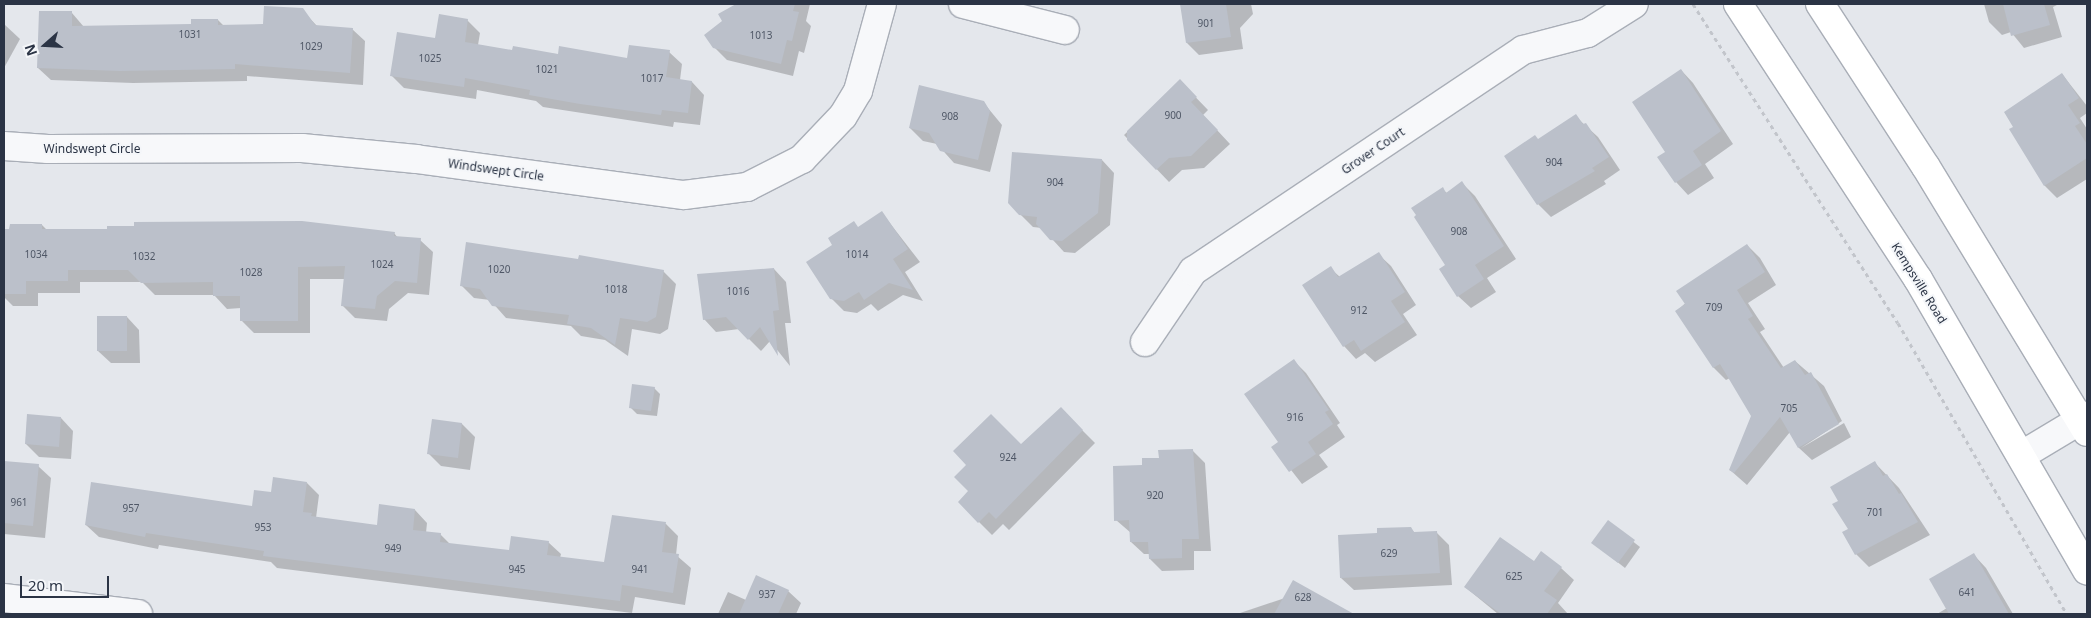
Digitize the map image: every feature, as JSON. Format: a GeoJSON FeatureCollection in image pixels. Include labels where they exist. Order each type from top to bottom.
{"type":"FeatureCollection","features":[{"type":"Feature","properties":{"kind":"main road","name":"Kempsville Road"},"geometry":{"type":"LineString","coordinates":[[1738,4],[1869,201],[2022,455],[2087,570]]}},
{"type":"Feature","properties":{"kind":"main road"},"geometry":{"type":"LineString","coordinates":[[1820,4],[1936,183],[2085,423]]}},
{"type":"Feature","properties":{"kind":"street","name":"Windswept Circle"},"geometry":{"type":"LineString","coordinates":[[4,146],[48,149],[302,148],[416,160],[684,195],[747,186],[802,159],[844,116],[858,91],[882,4]]}},
{"type":"Feature","properties":{"kind":"street"},"geometry":{"type":"LineString","coordinates":[[963,4],[1065,30]]}},
{"type":"Feature","properties":{"kind":"street","name":"Grover Court"},"geometry":{"type":"LineString","coordinates":[[1145,342],[1193,271],[1523,50],[1588,33],[1634,4]]}},
{"type":"Feature","properties":{"kind":"street"},"geometry":{"type":"LineString","coordinates":[[2022,455],[2085,423]]}},
{"type":"Feature","properties":{"kind":"street"},"geometry":{"type":"LineString","coordinates":[[4,598],[138,614]]}},
{"type":"Feature","properties":{"kind":"path"},"geometry":{"type":"LineString","coordinates":[[1693,4],[1898,323],[2068,614]]}},
{"type":"Feature","properties":{"kind":"building"},"geometry":{"type":"Polygon","coordinates":[[[736,4],[795,4],[793,11],[799,12],[792,41],[787,40],[781,64],[713,48],[704,35],[722,21],[718,14],[736,4]]]}},
{"type":"Feature","properties":{"kind":"building"},"geometry":{"type":"Polygon","coordinates":[[[1180,4],[1226,4],[1231,37],[1186,43],[1180,4]]]}},
{"type":"Feature","properties":{"kind":"building"},"geometry":{"type":"Polygon","coordinates":[[[2003,4],[2044,4],[2050,25],[2011,36],[2003,4]]]}},
{"type":"Feature","properties":{"kind":"building"},"geometry":{"type":"Polygon","coordinates":[[[264,6],[303,8],[315,25],[353,28],[350,73],[235,64],[235,69],[120,71],[37,68],[39,11],[72,11],[72,26],[191,24],[191,19],[218,19],[218,25],[263,24],[264,6]]]}},
{"type":"Feature","properties":{"kind":"building"},"geometry":{"type":"Polygon","coordinates":[[[439,14],[468,19],[465,42],[512,50],[513,46],[558,54],[559,46],[627,58],[629,45],[670,50],[666,77],[692,81],[688,113],[662,110],[661,115],[580,104],[529,95],[530,90],[465,78],[464,87],[390,76],[397,32],[435,38],[439,14]]]}},
{"type":"Feature","properties":{"kind":"building"},"geometry":{"type":"Polygon","coordinates":[[[1681,69],[1721,131],[1693,151],[1702,165],[1675,183],[1657,157],[1665,152],[1632,102],[1681,69]]]}},
{"type":"Feature","properties":{"kind":"building"},"geometry":{"type":"Polygon","coordinates":[[[2062,73],[2079,98],[2068,105],[2080,123],[2075,126],[2087,144],[2087,158],[2044,186],[2009,129],[2013,127],[2004,112],[2062,73]]]}},
{"type":"Feature","properties":{"kind":"building"},"geometry":{"type":"Polygon","coordinates":[[[1180,79],[1197,97],[1191,102],[1218,130],[1191,156],[1169,158],[1156,170],[1127,140],[1127,131],[1180,79]]]}},
{"type":"Feature","properties":{"kind":"building"},"geometry":{"type":"Polygon","coordinates":[[[919,85],[984,101],[990,111],[978,160],[940,151],[929,133],[909,128],[919,85]]]}},
{"type":"Feature","properties":{"kind":"building"},"geometry":{"type":"Polygon","coordinates":[[[1576,114],[1583,124],[1586,123],[1609,157],[1592,168],[1595,171],[1537,205],[1504,156],[1535,135],[1538,139],[1576,114]]]}},
{"type":"Feature","properties":{"kind":"building"},"geometry":{"type":"Polygon","coordinates":[[[1012,152],[1102,159],[1098,213],[1062,241],[1050,240],[1036,224],[1037,217],[1019,215],[1008,203],[1012,152]]]}},
{"type":"Feature","properties":{"kind":"building"},"geometry":{"type":"Polygon","coordinates":[[[1462,181],[1504,246],[1475,265],[1484,279],[1457,297],[1439,269],[1445,265],[1414,217],[1416,215],[1411,208],[1443,187],[1446,193],[1462,181]]]}},
{"type":"Feature","properties":{"kind":"building"},"geometry":{"type":"Polygon","coordinates":[[[882,211],[908,249],[893,259],[913,290],[889,283],[864,300],[859,292],[844,301],[830,299],[806,262],[832,245],[828,238],[854,221],[858,227],[882,211]]]}},
{"type":"Feature","properties":{"kind":"building"},"geometry":{"type":"Polygon","coordinates":[[[302,221],[395,232],[394,236],[421,238],[417,283],[395,281],[377,296],[375,309],[341,306],[345,266],[298,267],[298,321],[240,321],[240,296],[213,296],[213,282],[141,283],[128,270],[68,270],[68,281],[26,281],[26,294],[4,294],[4,229],[9,229],[10,224],[42,224],[42,229],[107,229],[107,226],[134,226],[134,222],[302,221]]]}},
{"type":"Feature","properties":{"kind":"building"},"geometry":{"type":"Polygon","coordinates":[[[466,242],[578,259],[579,255],[664,270],[656,317],[647,322],[620,318],[615,345],[591,328],[567,324],[569,315],[492,306],[480,289],[460,286],[466,242]]]}},
{"type":"Feature","properties":{"kind":"building"},"geometry":{"type":"Polygon","coordinates":[[[1747,244],[1765,272],[1737,290],[1753,316],[1748,319],[1781,368],[1795,360],[1805,375],[1811,372],[1839,424],[1798,448],[1780,417],[1734,473],[1729,470],[1751,416],[1720,364],[1713,368],[1675,311],[1685,304],[1676,291],[1747,244]]]}},
{"type":"Feature","properties":{"kind":"building"},"geometry":{"type":"Polygon","coordinates":[[[1379,252],[1405,292],[1391,301],[1405,322],[1361,351],[1354,340],[1343,347],[1302,285],[1331,266],[1338,277],[1379,252]]]}},
{"type":"Feature","properties":{"kind":"building"},"geometry":{"type":"Polygon","coordinates":[[[774,268],[779,310],[773,311],[778,356],[760,327],[748,340],[726,317],[703,320],[697,274],[774,268]]]}},
{"type":"Feature","properties":{"kind":"building"},"geometry":{"type":"Polygon","coordinates":[[[97,316],[127,316],[127,351],[97,351],[97,316]]]}},
{"type":"Feature","properties":{"kind":"building"},"geometry":{"type":"Polygon","coordinates":[[[1294,359],[1329,410],[1325,412],[1333,424],[1308,442],[1316,454],[1289,472],[1271,447],[1278,442],[1244,394],[1294,359]]]}},
{"type":"Feature","properties":{"kind":"building"},"geometry":{"type":"Polygon","coordinates":[[[632,384],[655,387],[651,411],[629,408],[632,384]]]}},
{"type":"Feature","properties":{"kind":"building"},"geometry":{"type":"Polygon","coordinates":[[[1061,407],[1083,430],[996,519],[989,512],[978,523],[958,502],[968,491],[954,477],[966,465],[953,451],[991,414],[1021,444],[1061,407]]]}},
{"type":"Feature","properties":{"kind":"building"},"geometry":{"type":"Polygon","coordinates":[[[27,414],[61,417],[59,447],[25,444],[27,414]]]}},
{"type":"Feature","properties":{"kind":"building"},"geometry":{"type":"Polygon","coordinates":[[[432,419],[462,423],[458,458],[427,454],[432,419]]]}},
{"type":"Feature","properties":{"kind":"building"},"geometry":{"type":"Polygon","coordinates":[[[1193,449],[1199,539],[1182,539],[1182,558],[1149,559],[1148,542],[1130,542],[1129,520],[1114,521],[1113,466],[1142,465],[1142,458],[1159,458],[1158,450],[1193,449]]]}},
{"type":"Feature","properties":{"kind":"building"},"geometry":{"type":"Polygon","coordinates":[[[4,461],[39,464],[33,526],[4,523],[4,461]]]}},
{"type":"Feature","properties":{"kind":"building"},"geometry":{"type":"Polygon","coordinates":[[[1875,461],[1883,476],[1887,474],[1899,494],[1901,493],[1918,522],[1855,555],[1842,532],[1848,529],[1832,504],[1838,501],[1830,487],[1875,461]]]}},
{"type":"Feature","properties":{"kind":"building"},"geometry":{"type":"Polygon","coordinates":[[[273,477],[307,482],[303,512],[312,513],[311,516],[377,525],[379,504],[415,509],[413,530],[441,533],[440,542],[509,550],[511,536],[549,541],[547,555],[604,562],[612,515],[666,522],[662,552],[679,554],[673,593],[622,585],[620,601],[263,556],[264,551],[146,533],[145,537],[85,525],[91,482],[252,506],[254,490],[271,492],[273,477]]]}},
{"type":"Feature","properties":{"kind":"building"},"geometry":{"type":"Polygon","coordinates":[[[1608,520],[1635,540],[1618,563],[1591,543],[1608,520]]]}},
{"type":"Feature","properties":{"kind":"building"},"geometry":{"type":"Polygon","coordinates":[[[1411,527],[1414,532],[1437,531],[1440,573],[1340,578],[1338,535],[1377,533],[1377,528],[1411,527]]]}},
{"type":"Feature","properties":{"kind":"building"},"geometry":{"type":"Polygon","coordinates":[[[1500,537],[1534,561],[1541,551],[1562,567],[1544,591],[1557,600],[1547,614],[1501,614],[1464,587],[1500,537]]]}},
{"type":"Feature","properties":{"kind":"building"},"geometry":{"type":"Polygon","coordinates":[[[1974,553],[2009,614],[1949,614],[1929,579],[1974,553]]]}},
{"type":"Feature","properties":{"kind":"building"},"geometry":{"type":"Polygon","coordinates":[[[756,575],[789,590],[778,614],[739,614],[756,575]]]}},
{"type":"Feature","properties":{"kind":"building"},"geometry":{"type":"Polygon","coordinates":[[[1293,580],[1354,614],[1274,614],[1293,580]]]}}]}
